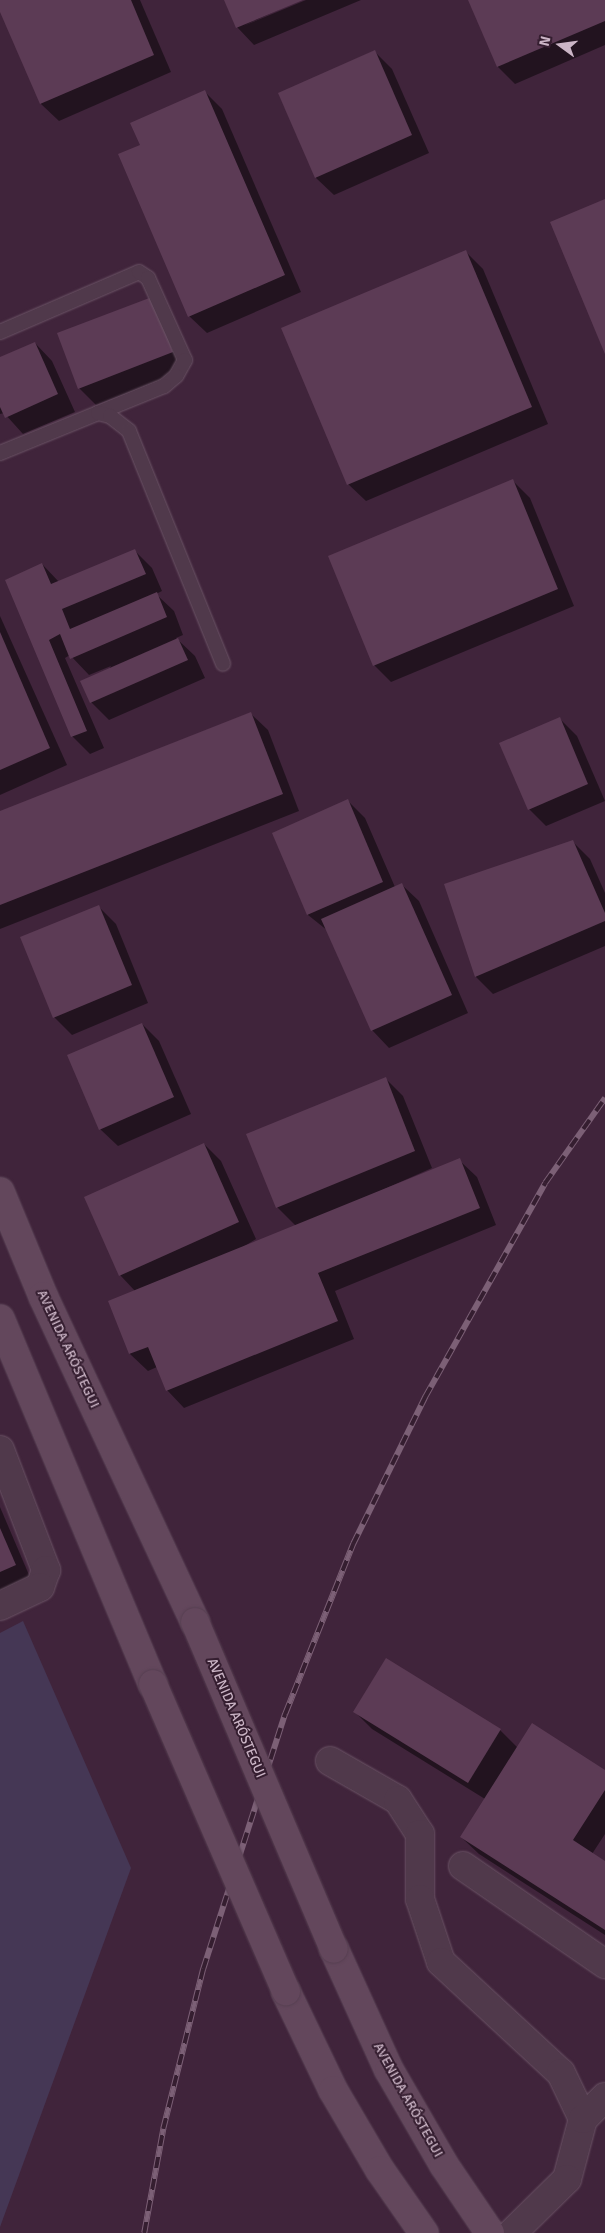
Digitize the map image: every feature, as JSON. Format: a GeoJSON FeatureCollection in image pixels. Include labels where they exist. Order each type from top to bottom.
{"type":"FeatureCollection","features":[{"type":"Feature","properties":{"kind":"main road","name":"AVENIDA ARÓSTEGUI"},"geometry":{"type":"LineString","coordinates":[[0,1192],[43,1296],[195,1622],[334,1949],[389,2070],[444,2165],[490,2233]]}},
{"type":"Feature","properties":{"kind":"main road"},"geometry":{"type":"LineString","coordinates":[[0,1320],[153,1684],[286,1992],[333,2090],[380,2170],[424,2233]]}},
{"type":"Feature","properties":{"kind":"street"},"geometry":{"type":"LineString","coordinates":[[0,1450],[46,1570],[40,1587],[0,1606]]}},
{"type":"Feature","properties":{"kind":"street"},"geometry":{"type":"LineString","coordinates":[[330,1761],[398,1800],[420,1834],[420,1899],[441,1962],[562,2073],[583,2120]]}},
{"type":"Feature","properties":{"kind":"street"},"geometry":{"type":"LineString","coordinates":[[463,1866],[605,1964]]}},
{"type":"Feature","properties":{"kind":"street"},"geometry":{"type":"LineString","coordinates":[[512,2233],[568,2180],[583,2120],[605,2097]]}},
{"type":"Feature","properties":{"kind":"lane"},"geometry":{"type":"LineString","coordinates":[[0,332],[140,272],[148,278],[185,360],[176,376],[164,386],[0,452]]}},
{"type":"Feature","properties":{"kind":"lane"},"geometry":{"type":"LineString","coordinates":[[98,413],[110,416],[129,431],[223,664]]}},
{"type":"Feature","properties":{"kind":"shaded area"},"geometry":{"type":"Polygon","coordinates":[[[23,1621],[131,1868],[0,2227],[0,1633],[23,1621]]]}},
{"type":"Feature","properties":{"kind":"building"},"geometry":{"type":"Polygon","coordinates":[[[0,0],[131,0],[154,55],[40,104],[0,12],[0,0]]]}},
{"type":"Feature","properties":{"kind":"building"},"geometry":{"type":"Polygon","coordinates":[[[224,0],[303,0],[236,28],[224,0]]]}},
{"type":"Feature","properties":{"kind":"building"},"geometry":{"type":"Polygon","coordinates":[[[468,0],[605,0],[605,21],[497,67],[468,0]]]}},
{"type":"Feature","properties":{"kind":"building"},"geometry":{"type":"Polygon","coordinates":[[[375,50],[412,135],[315,178],[278,93],[375,50]]]}},
{"type":"Feature","properties":{"kind":"building"},"geometry":{"type":"Polygon","coordinates":[[[205,90],[285,275],[188,317],[118,154],[140,145],[130,123],[205,90]]]}},
{"type":"Feature","properties":{"kind":"building"},"geometry":{"type":"Polygon","coordinates":[[[605,199],[605,354],[550,222],[605,199]]]}},
{"type":"Feature","properties":{"kind":"building"},"geometry":{"type":"Polygon","coordinates":[[[466,250],[532,407],[347,485],[281,328],[466,250]]]}},
{"type":"Feature","properties":{"kind":"building"},"geometry":{"type":"Polygon","coordinates":[[[152,297],[173,352],[78,389],[57,333],[152,297]]]}},
{"type":"Feature","properties":{"kind":"building"},"geometry":{"type":"Polygon","coordinates":[[[35,342],[58,394],[5,418],[0,407],[0,357],[35,342]]]}},
{"type":"Feature","properties":{"kind":"building"},"geometry":{"type":"Polygon","coordinates":[[[513,479],[558,589],[373,666],[328,556],[513,479]]]}},
{"type":"Feature","properties":{"kind":"building"},"geometry":{"type":"Polygon","coordinates":[[[135,549],[146,574],[62,609],[70,629],[157,592],[167,617],[70,659],[60,634],[49,640],[87,731],[71,737],[5,580],[42,563],[51,584],[135,549]]]}},
{"type":"Feature","properties":{"kind":"building"},"geometry":{"type":"Polygon","coordinates":[[[0,632],[50,748],[0,770],[0,632]]]}},
{"type":"Feature","properties":{"kind":"building"},"geometry":{"type":"Polygon","coordinates":[[[178,638],[188,660],[90,703],[80,681],[178,638]]]}},
{"type":"Feature","properties":{"kind":"building"},"geometry":{"type":"Polygon","coordinates":[[[251,712],[283,794],[0,905],[0,811],[251,712]]]}},
{"type":"Feature","properties":{"kind":"building"},"geometry":{"type":"Polygon","coordinates":[[[560,717],[588,784],[528,810],[499,743],[560,717]]]}},
{"type":"Feature","properties":{"kind":"building"},"geometry":{"type":"Polygon","coordinates":[[[348,799],[383,882],[307,915],[272,833],[348,799]]]}},
{"type":"Feature","properties":{"kind":"building"},"geometry":{"type":"Polygon","coordinates":[[[573,840],[605,913],[605,921],[475,977],[444,884],[573,840]]]}},
{"type":"Feature","properties":{"kind":"building"},"geometry":{"type":"Polygon","coordinates":[[[402,883],[452,995],[371,1031],[321,919],[402,883]]]}},
{"type":"Feature","properties":{"kind":"building"},"geometry":{"type":"Polygon","coordinates":[[[99,905],[132,985],[53,1018],[20,937],[99,905]]]}},
{"type":"Feature","properties":{"kind":"building"},"geometry":{"type":"Polygon","coordinates":[[[142,1023],[174,1097],[99,1130],[67,1055],[142,1023]]]}},
{"type":"Feature","properties":{"kind":"building"},"geometry":{"type":"Polygon","coordinates":[[[386,1077],[415,1151],[276,1208],[246,1134],[386,1077]]]}},
{"type":"Feature","properties":{"kind":"building"},"geometry":{"type":"Polygon","coordinates":[[[204,1143],[239,1222],[119,1276],[84,1197],[204,1143]]]}},
{"type":"Feature","properties":{"kind":"building"},"geometry":{"type":"Polygon","coordinates":[[[460,1158],[480,1208],[318,1273],[338,1321],[166,1391],[148,1347],[129,1354],[108,1301],[460,1158]]]}},
{"type":"Feature","properties":{"kind":"building"},"geometry":{"type":"Polygon","coordinates":[[[0,1528],[16,1565],[0,1572],[0,1528]]]}},
{"type":"Feature","properties":{"kind":"building"},"geometry":{"type":"Polygon","coordinates":[[[386,1658],[501,1729],[468,1783],[353,1712],[386,1658]]]}},
{"type":"Feature","properties":{"kind":"building"},"geometry":{"type":"Polygon","coordinates":[[[532,1723],[605,1770],[605,1790],[573,1840],[605,1861],[605,1930],[460,1837],[532,1723]]]}},
{"type":"Feature","properties":{"kind":"railway"},"geometry":{"type":"LineString","coordinates":[[144,2233],[163,2129],[203,1969],[285,1714],[353,1544],[425,1397],[545,1183],[605,1098]]}}]}
